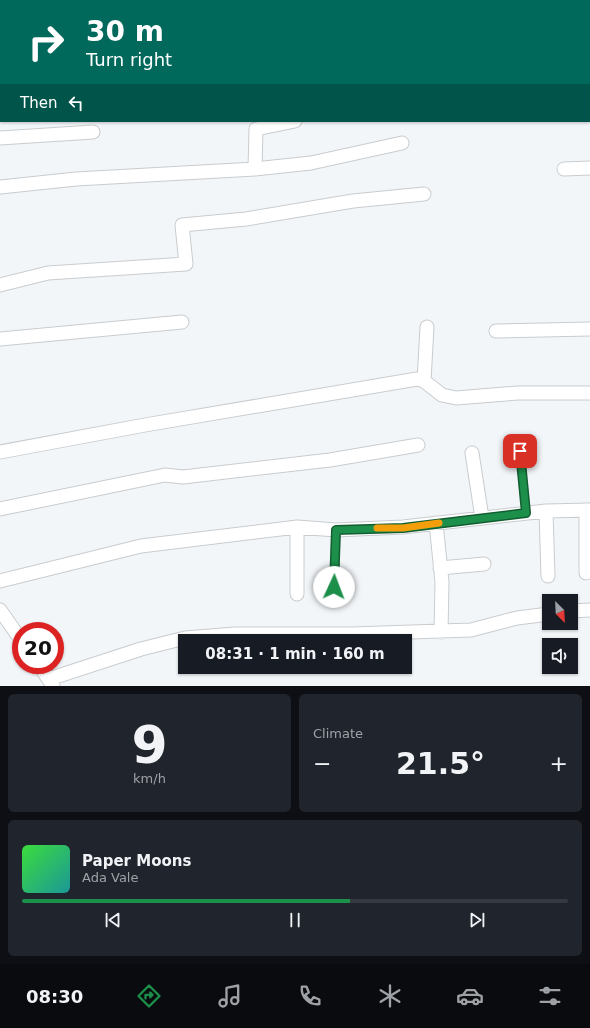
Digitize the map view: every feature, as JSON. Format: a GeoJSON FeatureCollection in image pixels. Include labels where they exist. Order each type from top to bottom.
{"type":"FeatureCollection","features":[{"type":"Feature","properties":{"kind":"street"},"geometry":{"type":"LineString","coordinates":[[256,169],[256,130],[291,122]]}},
{"type":"Feature","properties":{"kind":"street"},"geometry":{"type":"LineString","coordinates":[[0,138],[93,132]]}},
{"type":"Feature","properties":{"kind":"street"},"geometry":{"type":"LineString","coordinates":[[0,187],[76,179],[256,169],[311,163],[402,143]]}},
{"type":"Feature","properties":{"kind":"street"},"geometry":{"type":"LineString","coordinates":[[564,169],[590,168]]}},
{"type":"Feature","properties":{"kind":"street"},"geometry":{"type":"LineString","coordinates":[[0,285],[48,273],[186,264],[182,225],[246,219],[353,201],[424,194]]}},
{"type":"Feature","properties":{"kind":"street"},"geometry":{"type":"LineString","coordinates":[[0,339],[182,322]]}},
{"type":"Feature","properties":{"kind":"street"},"geometry":{"type":"LineString","coordinates":[[424,381],[427,326]]}},
{"type":"Feature","properties":{"kind":"street"},"geometry":{"type":"LineString","coordinates":[[496,331],[590,329]]}},
{"type":"Feature","properties":{"kind":"street"},"geometry":{"type":"LineString","coordinates":[[0,452],[145,425],[417,378],[424,381],[442,395],[456,398],[518,393],[590,393]]}},
{"type":"Feature","properties":{"kind":"street"},"geometry":{"type":"LineString","coordinates":[[0,509],[165,475],[183,477],[330,460],[418,445]]}},
{"type":"Feature","properties":{"kind":"street"},"geometry":{"type":"LineString","coordinates":[[472,453],[482,518]]}},
{"type":"Feature","properties":{"kind":"street"},"geometry":{"type":"LineString","coordinates":[[0,581],[141,546],[297,527],[336,530],[403,528],[546,511],[588,510],[586,573]]}},
{"type":"Feature","properties":{"kind":"street"},"geometry":{"type":"LineString","coordinates":[[546,511],[548,576]]}},
{"type":"Feature","properties":{"kind":"street"},"geometry":{"type":"LineString","coordinates":[[436,523],[442,582],[441,632]]}},
{"type":"Feature","properties":{"kind":"street"},"geometry":{"type":"LineString","coordinates":[[297,527],[297,594]]}},
{"type":"Feature","properties":{"kind":"street"},"geometry":{"type":"LineString","coordinates":[[440,568],[484,564]]}},
{"type":"Feature","properties":{"kind":"street"},"geometry":{"type":"LineString","coordinates":[[0,610],[12,627]]}},
{"type":"Feature","properties":{"kind":"street"},"geometry":{"type":"LineString","coordinates":[[578,611],[590,610]]}},
{"type":"Feature","properties":{"kind":"street"},"geometry":{"type":"LineString","coordinates":[[45,674],[51,683],[141,649],[185,638],[235,634],[441,632],[471,630],[517,618],[542,615]]}},
{"type":"Feature","properties":{"kind":"lane"},"geometry":{"type":"LineString","coordinates":[[520,451],[526,513]]}},
{"type":"Feature","properties":{"kind":"lane"},"geometry":{"type":"LineString","coordinates":[[334,587],[336,530]]}},
{"type":"Feature","properties":{"kind":"slow traffic"},"geometry":{"type":"LineString","coordinates":[[377,528],[403,528],[439,523]]}},
{"type":"Feature","properties":{"kind":"route"},"geometry":{"type":"LineString","coordinates":[[334,587],[336,530],[403,528],[526,513],[520,451]]}}]}
